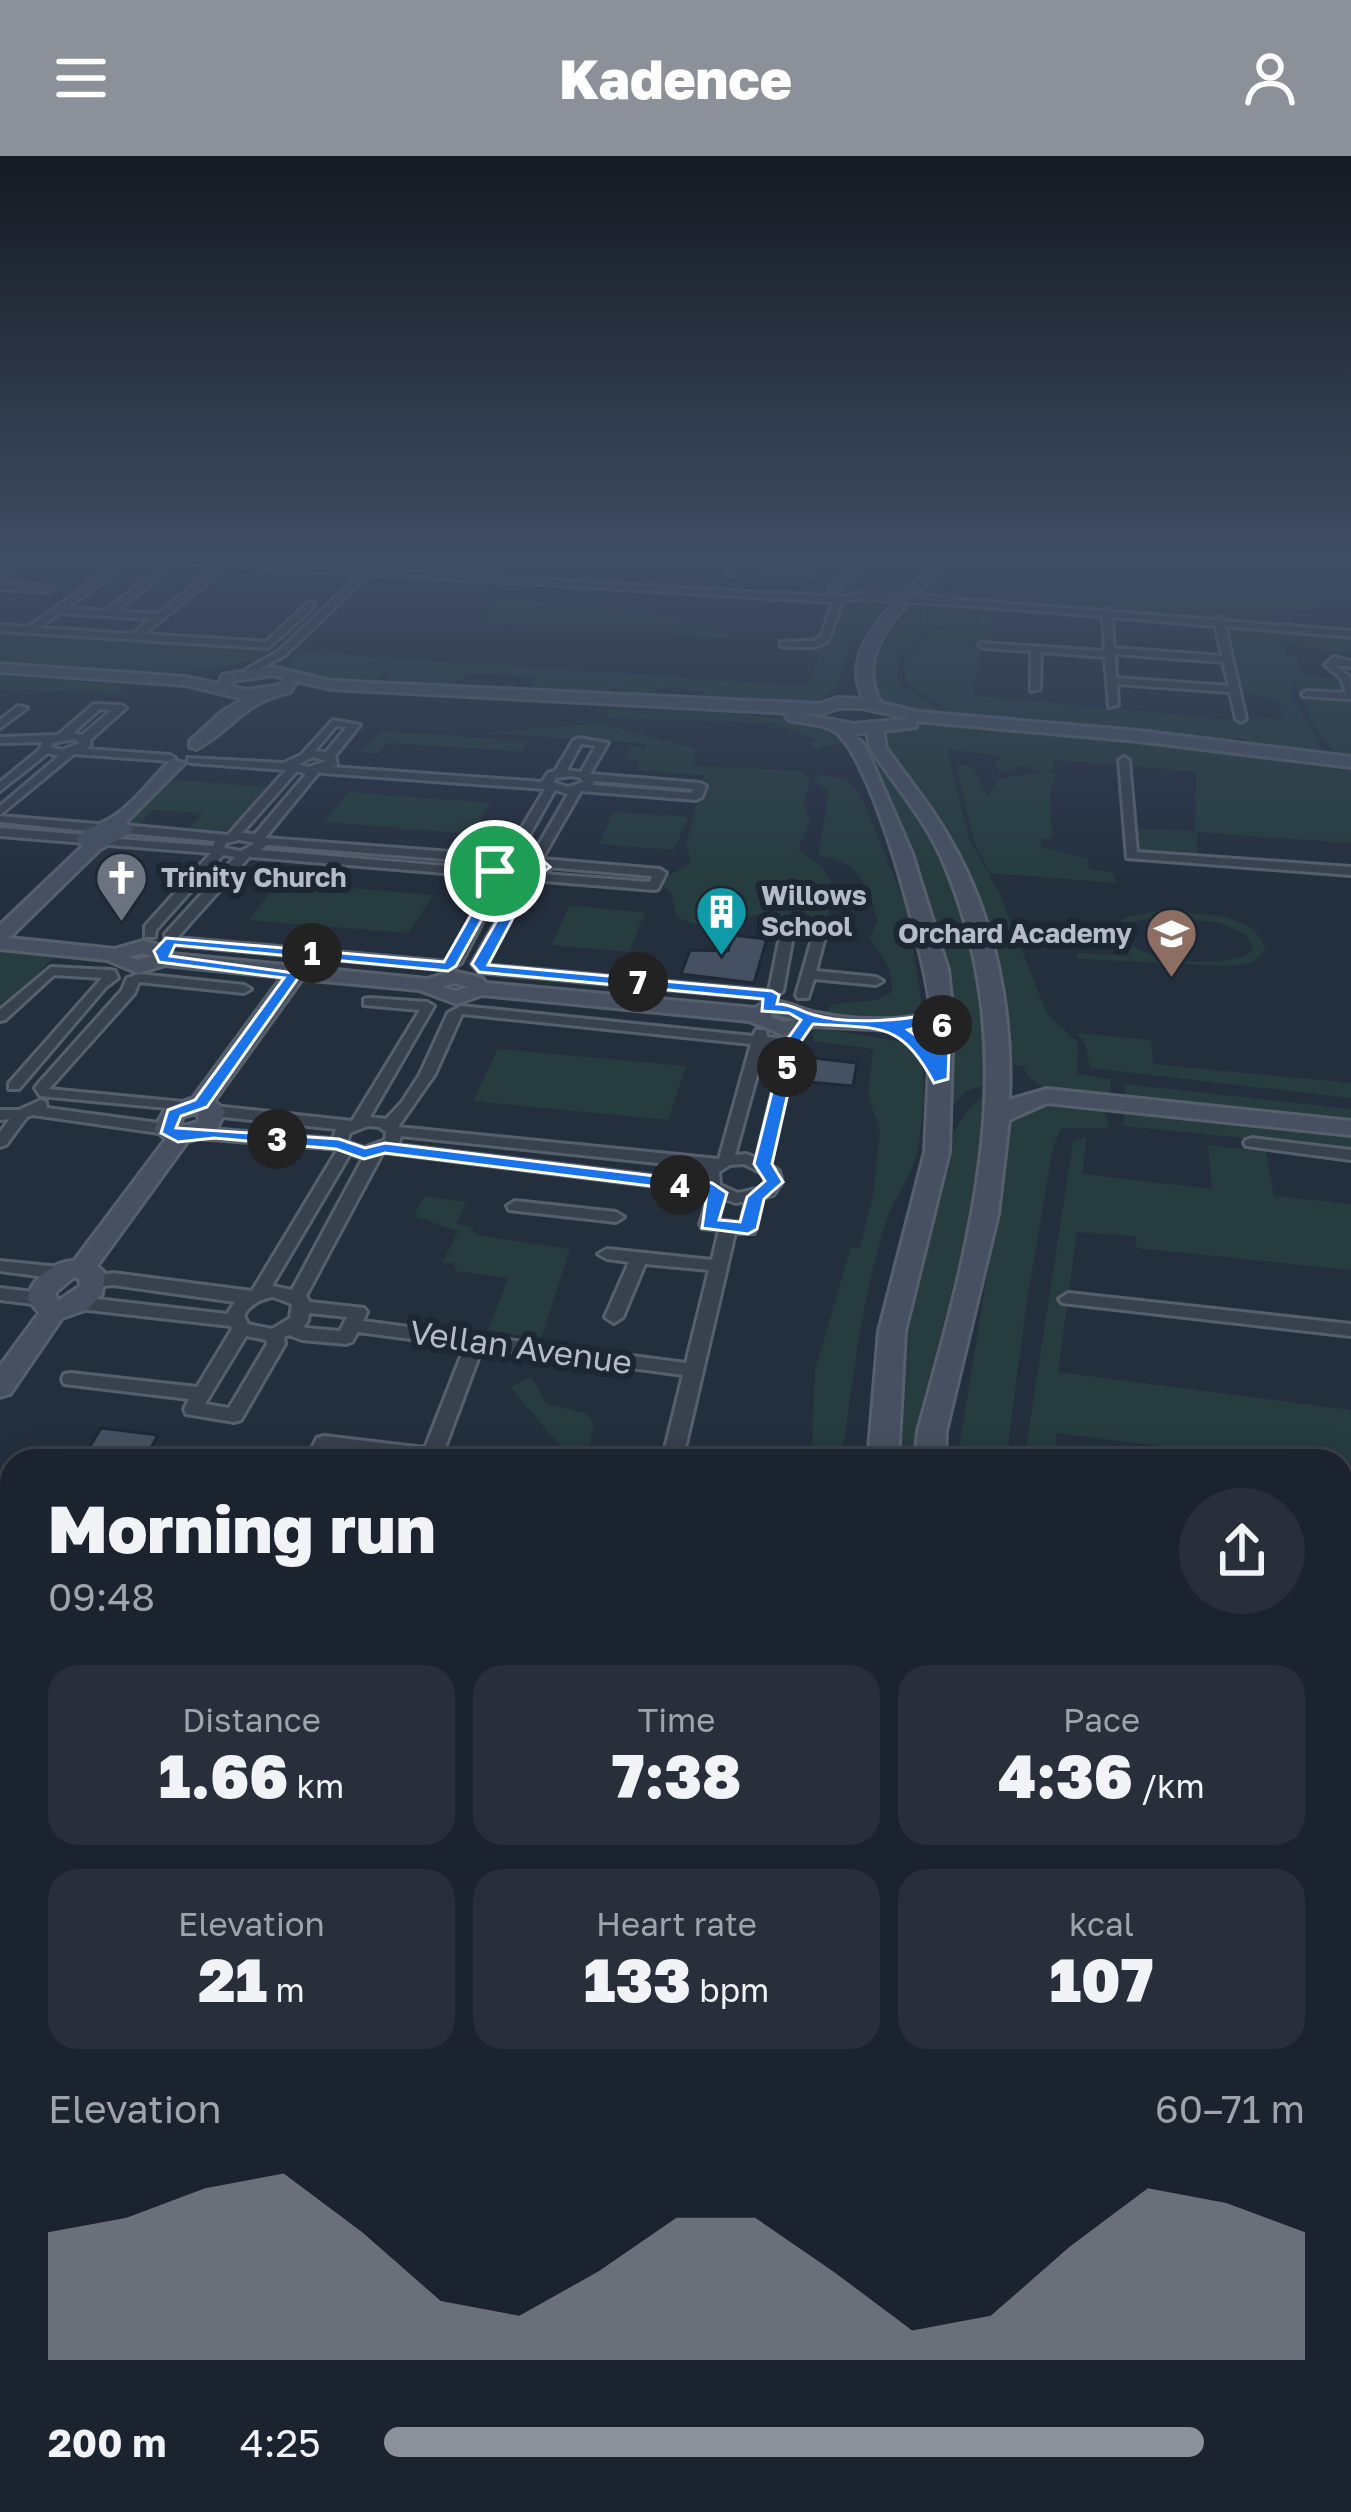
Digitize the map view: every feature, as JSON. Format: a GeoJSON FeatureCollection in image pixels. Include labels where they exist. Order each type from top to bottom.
{"type":"FeatureCollection","features":[{"type":"Feature","properties":{"kind":"street"},"geometry":{"type":"LineString","coordinates":[[23,667],[270,693],[323,689],[880,717],[1346,766]]}},
{"type":"Feature","properties":{"kind":"street"},"geometry":{"type":"LineString","coordinates":[[59,667],[286,675],[331,685],[880,717]]}},
{"type":"Feature","properties":{"kind":"street"},"geometry":{"type":"LineString","coordinates":[[0,939],[228,713],[235,702],[223,683],[255,667]]}},
{"type":"Feature","properties":{"kind":"street"},"geometry":{"type":"LineString","coordinates":[[228,713],[291,684],[288,667]]}},
{"type":"Feature","properties":{"kind":"street"},"geometry":{"type":"LineString","coordinates":[[831,716],[852,667]]}},
{"type":"Feature","properties":{"kind":"street"},"geometry":{"type":"LineString","coordinates":[[863,667],[863,692],[880,717]]}},
{"type":"Feature","properties":{"kind":"street"},"geometry":{"type":"LineString","coordinates":[[1034,689],[1035,667]]}},
{"type":"Feature","properties":{"kind":"street"},"geometry":{"type":"LineString","coordinates":[[1112,667],[1114,705]]}},
{"type":"Feature","properties":{"kind":"street"},"geometry":{"type":"LineString","coordinates":[[1230,667],[1241,719]]}},
{"type":"Feature","properties":{"kind":"street"},"geometry":{"type":"LineString","coordinates":[[1307,694],[1351,695],[1348,677]]}},
{"type":"Feature","properties":{"kind":"street"},"geometry":{"type":"LineString","coordinates":[[1113,681],[1234,689]]}},
{"type":"Feature","properties":{"kind":"street"},"geometry":{"type":"LineString","coordinates":[[0,788],[98,706],[121,708],[0,816]]}},
{"type":"Feature","properties":{"kind":"street"},"geometry":{"type":"LineString","coordinates":[[0,725],[22,708]]}},
{"type":"Feature","properties":{"kind":"street"},"geometry":{"type":"LineString","coordinates":[[831,716],[870,752],[948,851],[982,939],[998,1037],[1000,1116],[987,1227],[931,1449]]}},
{"type":"Feature","properties":{"kind":"street"},"geometry":{"type":"LineString","coordinates":[[880,717],[870,752],[924,914],[938,970],[942,1015],[937,1152],[892,1331],[884,1449]]}},
{"type":"Feature","properties":{"kind":"street"},"geometry":{"type":"LineString","coordinates":[[4,1088],[101,984],[141,959],[150,928],[334,723],[356,724],[330,757]]}},
{"type":"Feature","properties":{"kind":"street"},"geometry":{"type":"LineString","coordinates":[[5,740],[85,739],[187,754]]}},
{"type":"Feature","properties":{"kind":"street"},"geometry":{"type":"LineString","coordinates":[[5,740],[11,746],[72,751],[297,762],[330,757],[553,781]]}},
{"type":"Feature","properties":{"kind":"street"},"geometry":{"type":"LineString","coordinates":[[578,741],[603,742],[472,989],[234,1415],[193,1409],[239,1325],[238,1309],[255,1296],[342,1147],[339,1134],[354,1124],[438,986],[498,875],[495,867],[507,860],[553,781],[578,741]]}},
{"type":"Feature","properties":{"kind":"street"},"geometry":{"type":"LineString","coordinates":[[0,1142],[27,1112],[41,1104],[44,1091],[141,959],[254,847],[318,770],[333,763],[330,757]]}},
{"type":"Feature","properties":{"kind":"street"},"geometry":{"type":"LineString","coordinates":[[1124,760],[1131,855],[1350,873]]}},
{"type":"Feature","properties":{"kind":"street"},"geometry":{"type":"LineString","coordinates":[[297,762],[318,770],[700,786],[696,797],[582,783]]}},
{"type":"Feature","properties":{"kind":"street"},"geometry":{"type":"LineString","coordinates":[[0,816],[104,834]]}},
{"type":"Feature","properties":{"kind":"street"},"geometry":{"type":"LineString","coordinates":[[0,832],[224,844],[498,875],[534,870],[660,873],[654,886],[534,870],[507,860],[224,844]]}},
{"type":"Feature","properties":{"kind":"street"},"geometry":{"type":"LineString","coordinates":[[788,926],[821,929],[763,1164],[774,1182],[755,1197],[748,1229],[708,1224],[715,1191],[708,1176],[722,1163],[766,1012],[788,926]]}},
{"type":"Feature","properties":{"kind":"street"},"geometry":{"type":"LineString","coordinates":[[0,939],[141,959],[472,989]]}},
{"type":"Feature","properties":{"kind":"street"},"geometry":{"type":"LineString","coordinates":[[0,1017],[52,971],[141,959],[766,1012],[802,1019],[914,1025],[942,1015]]}},
{"type":"Feature","properties":{"kind":"street"},"geometry":{"type":"LineString","coordinates":[[141,959],[244,988]]}},
{"type":"Feature","properties":{"kind":"street"},"geometry":{"type":"LineString","coordinates":[[810,974],[872,980],[872,959]]}},
{"type":"Feature","properties":{"kind":"street"},"geometry":{"type":"LineString","coordinates":[[199,1107],[294,974]]}},
{"type":"Feature","properties":{"kind":"street"},"geometry":{"type":"LineString","coordinates":[[369,1002],[438,986]]}},
{"type":"Feature","properties":{"kind":"street"},"geometry":{"type":"LineString","coordinates":[[766,1012],[774,1046],[802,1019]]}},
{"type":"Feature","properties":{"kind":"street"},"geometry":{"type":"LineString","coordinates":[[877,1024],[908,1035],[927,1050],[940,1079]]}},
{"type":"Feature","properties":{"kind":"street"},"geometry":{"type":"LineString","coordinates":[[998,1037],[1010,1067],[1047,1096]]}},
{"type":"Feature","properties":{"kind":"street"},"geometry":{"type":"LineString","coordinates":[[4,1088],[763,1164]]}},
{"type":"Feature","properties":{"kind":"street"},"geometry":{"type":"LineString","coordinates":[[1000,1116],[1015,1105],[1047,1096],[1351,1128]]}},
{"type":"Feature","properties":{"kind":"street"},"geometry":{"type":"LineString","coordinates":[[0,1387],[181,1133],[208,1126],[199,1107]]}},
{"type":"Feature","properties":{"kind":"street"},"geometry":{"type":"LineString","coordinates":[[0,1115],[27,1112],[181,1133],[380,1150],[755,1197]]}},
{"type":"Feature","properties":{"kind":"street"},"geometry":{"type":"LineString","coordinates":[[1252,1143],[1351,1155]]}},
{"type":"Feature","properties":{"kind":"street"},"geometry":{"type":"LineString","coordinates":[[545,1168],[523,1207],[616,1217]]}},
{"type":"Feature","properties":{"kind":"street"},"geometry":{"type":"LineString","coordinates":[[675,1449],[728,1227]]}},
{"type":"Feature","properties":{"kind":"street"},"geometry":{"type":"LineString","coordinates":[[607,1254],[719,1266]]}},
{"type":"Feature","properties":{"kind":"street"},"geometry":{"type":"LineString","coordinates":[[614,1318],[636,1254]]}},
{"type":"Feature","properties":{"kind":"street"},"geometry":{"type":"LineString","coordinates":[[0,1266],[68,1289],[283,1331]]}},
{"type":"Feature","properties":{"kind":"street"},"geometry":{"type":"LineString","coordinates":[[0,1294],[68,1289],[112,1279],[255,1296],[280,1291],[300,1302]]}},
{"type":"Feature","properties":{"kind":"street"},"geometry":{"type":"LineString","coordinates":[[1068,1299],[1351,1330]]}},
{"type":"Feature","properties":{"kind":"street","name":"Vellan Avenue"},"geometry":{"type":"LineString","coordinates":[[283,1331],[346,1338],[358,1312],[300,1302]]}},
{"type":"Feature","properties":{"kind":"street","name":"Vellan Avenue"},"geometry":{"type":"LineString","coordinates":[[351,1325],[692,1370]]}},
{"type":"Feature","properties":{"kind":"street"},"geometry":{"type":"LineString","coordinates":[[435,1449],[477,1340]]}},
{"type":"Feature","properties":{"kind":"street"},"geometry":{"type":"LineString","coordinates":[[71,1379],[201,1394]]}},
{"type":"Feature","properties":{"kind":"street"},"geometry":{"type":"LineString","coordinates":[[321,1449],[324,1443],[367,1449]]}},
{"type":"Feature","properties":{"kind":"green space"},"geometry":{"type":"Polygon","coordinates":[[[79,667],[224,667],[179,671],[79,667]]]}},
{"type":"Feature","properties":{"kind":"green space"},"geometry":{"type":"Polygon","coordinates":[[[288,667],[523,667],[805,686],[816,667],[843,667],[838,686],[821,700],[807,703],[701,700],[705,691],[657,687],[651,698],[617,697],[621,687],[612,687],[609,696],[538,692],[530,689],[536,676],[467,673],[450,685],[416,687],[381,684],[393,672],[387,670],[374,684],[317,680],[288,667]]]}},
{"type":"Feature","properties":{"kind":"green space"},"geometry":{"type":"Polygon","coordinates":[[[875,667],[898,667],[897,679],[939,714],[889,706],[874,694],[875,667]]]}},
{"type":"Feature","properties":{"kind":"green space"},"geometry":{"type":"Polygon","coordinates":[[[905,667],[978,667],[973,695],[1249,722],[1250,718],[1284,720],[1278,700],[1239,690],[1236,678],[1242,675],[1235,673],[1242,670],[1235,667],[1299,667],[1302,676],[1339,679],[1344,691],[1304,690],[1304,695],[1351,698],[1351,759],[1322,737],[1294,682],[1292,696],[1320,742],[1318,753],[1282,750],[1239,738],[1206,741],[946,715],[940,704],[907,684],[905,667]]]}},
{"type":"Feature","properties":{"kind":"green space"},"geometry":{"type":"Polygon","coordinates":[[[0,676],[126,685],[118,694],[0,689],[0,676]]]}},
{"type":"Feature","properties":{"kind":"green space"},"geometry":{"type":"Polygon","coordinates":[[[611,710],[765,716],[822,731],[844,743],[816,749],[810,743],[818,740],[772,723],[607,718],[611,710]]]}},
{"type":"Feature","properties":{"kind":"green space"},"geometry":{"type":"Polygon","coordinates":[[[598,723],[697,749],[692,766],[800,771],[809,779],[804,806],[810,819],[798,850],[831,881],[825,925],[789,924],[773,913],[694,924],[677,917],[672,894],[662,879],[691,863],[686,846],[704,775],[637,770],[640,761],[624,760],[631,746],[643,747],[639,759],[646,744],[488,733],[598,723]]]}},
{"type":"Feature","properties":{"kind":"green space"},"geometry":{"type":"Polygon","coordinates":[[[932,724],[1177,747],[1351,771],[1351,843],[1196,832],[1198,857],[1138,851],[1137,828],[1195,831],[1196,771],[1054,760],[1053,769],[1045,772],[1021,765],[1002,773],[994,766],[1001,756],[947,749],[970,841],[999,892],[1047,1014],[1078,1043],[1077,1074],[1111,1079],[1109,1099],[1059,1093],[1037,1084],[1023,1066],[1010,1065],[948,851],[878,748],[882,726],[932,724]]]}},
{"type":"Feature","properties":{"kind":"green space"},"geometry":{"type":"Polygon","coordinates":[[[382,730],[529,741],[522,752],[389,743],[392,737],[378,754],[360,752],[382,730]]]}},
{"type":"Feature","properties":{"kind":"green space"},"geometry":{"type":"Polygon","coordinates":[[[867,757],[876,757],[928,838],[946,874],[971,948],[988,1084],[964,1092],[947,1114],[950,1016],[943,954],[916,868],[867,757]]]}},
{"type":"Feature","properties":{"kind":"green space"},"geometry":{"type":"Polygon","coordinates":[[[970,765],[988,796],[999,779],[1056,773],[1050,791],[1052,838],[1042,839],[1040,847],[1088,859],[1089,869],[1112,872],[1116,883],[990,873],[974,841],[956,766],[970,765]]]}},
{"type":"Feature","properties":{"kind":"green space"},"geometry":{"type":"Polygon","coordinates":[[[812,777],[846,779],[859,792],[906,905],[922,1005],[902,1017],[876,1020],[825,1015],[832,1004],[877,1000],[892,992],[892,984],[886,963],[869,938],[878,921],[865,886],[843,863],[818,856],[829,792],[812,777]]]}},
{"type":"Feature","properties":{"kind":"green space"},"geometry":{"type":"Polygon","coordinates":[[[173,780],[270,787],[243,818],[226,829],[186,832],[203,813],[153,810],[135,828],[127,826],[128,818],[173,780]]]}},
{"type":"Feature","properties":{"kind":"green space"},"geometry":{"type":"Polygon","coordinates":[[[348,792],[491,803],[471,834],[325,822],[348,792]]]}},
{"type":"Feature","properties":{"kind":"green space"},"geometry":{"type":"Polygon","coordinates":[[[614,812],[688,817],[674,850],[599,844],[614,812]]]}},
{"type":"Feature","properties":{"kind":"green space"},"geometry":{"type":"Polygon","coordinates":[[[278,882],[433,895],[408,933],[249,920],[278,882]]]}},
{"type":"Feature","properties":{"kind":"green space"},"geometry":{"type":"Polygon","coordinates":[[[570,905],[645,913],[629,952],[551,945],[570,905]]]}},
{"type":"Feature","properties":{"kind":"green space"},"geometry":{"type":"Polygon","coordinates":[[[1151,912],[1234,920],[1249,927],[1265,950],[1253,962],[1230,966],[1077,959],[1077,953],[1132,956],[1113,939],[1112,928],[1126,917],[1151,912]],[[1152,918],[1132,922],[1123,932],[1144,952],[1183,961],[1224,960],[1253,950],[1247,935],[1218,922],[1152,918]]]}},
{"type":"Feature","properties":{"kind":"green space"},"geometry":{"type":"Polygon","coordinates":[[[0,948],[58,953],[0,1012],[0,948]]]}},
{"type":"Feature","properties":{"kind":"green space"},"geometry":{"type":"Polygon","coordinates":[[[819,1028],[909,1043],[923,1077],[918,1148],[877,1253],[843,1449],[812,1449],[815,1370],[851,1247],[860,1248],[873,1196],[880,1130],[868,1096],[873,1049],[813,1041],[812,1032],[819,1028]]]}},
{"type":"Feature","properties":{"kind":"green space"},"geometry":{"type":"Polygon","coordinates":[[[1076,1033],[1151,1040],[1153,1064],[1351,1083],[1351,1098],[1090,1068],[1085,1043],[1076,1033]]]}},
{"type":"Feature","properties":{"kind":"green space"},"geometry":{"type":"Polygon","coordinates":[[[498,1049],[686,1066],[668,1120],[473,1101],[498,1049]]]}},
{"type":"Feature","properties":{"kind":"green space"},"geometry":{"type":"Polygon","coordinates":[[[1123,1084],[1351,1109],[1351,1122],[1126,1096],[1123,1084]]]}},
{"type":"Feature","properties":{"kind":"green space"},"geometry":{"type":"Polygon","coordinates":[[[983,1098],[988,1102],[975,1200],[916,1449],[892,1449],[916,1265],[943,1158],[961,1119],[983,1098]]]}},
{"type":"Feature","properties":{"kind":"green space"},"geometry":{"type":"Polygon","coordinates":[[[1051,1105],[1105,1110],[1109,1128],[1061,1128],[1053,1147],[1008,1449],[959,1449],[1012,1120],[1024,1111],[1051,1105]]]}},
{"type":"Feature","properties":{"kind":"green space"},"geometry":{"type":"Polygon","coordinates":[[[1124,1111],[1351,1134],[1351,1149],[1124,1126],[1124,1111]]]}},
{"type":"Feature","properties":{"kind":"green space"},"geometry":{"type":"Polygon","coordinates":[[[1086,1137],[1083,1174],[1212,1189],[1208,1145],[1266,1152],[1274,1196],[1351,1204],[1351,1270],[1137,1248],[1135,1236],[1077,1232],[1058,1372],[1351,1410],[1351,1449],[1181,1449],[1056,1433],[1057,1449],[1026,1449],[1073,1142],[1086,1137]]]}},
{"type":"Feature","properties":{"kind":"green space"},"geometry":{"type":"Polygon","coordinates":[[[424,1196],[466,1202],[456,1224],[469,1226],[477,1235],[570,1249],[541,1339],[488,1330],[508,1278],[456,1271],[453,1263],[442,1263],[458,1231],[414,1216],[424,1196]]]}},
{"type":"Feature","properties":{"kind":"green space"},"geometry":{"type":"Polygon","coordinates":[[[531,1377],[547,1404],[586,1413],[594,1424],[591,1449],[563,1449],[510,1387],[531,1377]]]}},
{"type":"Feature","properties":{"kind":"building","name":"Willows School"},"geometry":{"type":"Polygon","coordinates":[[[733,935],[767,939],[754,983],[681,974],[690,950],[728,951],[733,935]]]}},
{"type":"Feature","properties":{"kind":"building"},"geometry":{"type":"Polygon","coordinates":[[[813,1058],[857,1063],[853,1086],[808,1082],[813,1058]]]}},
{"type":"Feature","properties":{"kind":"building"},"geometry":{"type":"Polygon","coordinates":[[[101,1428],[158,1435],[150,1449],[88,1449],[101,1428]]]}},
{"type":"Feature","properties":{"kind":"place","name":"Trinity Church"},"geometry":{"type":"Point","coordinates":[122,924]}},
{"type":"Feature","properties":{"kind":"place","name":"Willows School"},"geometry":{"type":"Point","coordinates":[722,958]}},
{"type":"Feature","properties":{"kind":"place","name":"Orchard Academy"},"geometry":{"type":"Point","coordinates":[1171,980]}},
{"type":"Feature","properties":{"kind":"route"},"geometry":{"type":"LineString","coordinates":[[495,871],[499,863],[516,858],[536,860],[543,867],[527,879],[479,964],[484,969],[772,995],[768,1008],[804,1012],[809,1019],[914,1025],[942,1015],[940,1079],[927,1050],[908,1035],[877,1024],[809,1019],[791,1044],[763,1164],[774,1182],[755,1197],[748,1229],[708,1224],[718,1193],[712,1189],[385,1148],[364,1154],[339,1144],[214,1133],[178,1137],[166,1129],[174,1113],[201,1103],[294,974],[164,959],[161,951],[171,941],[448,966],[454,963],[500,876],[495,871]]}}]}
